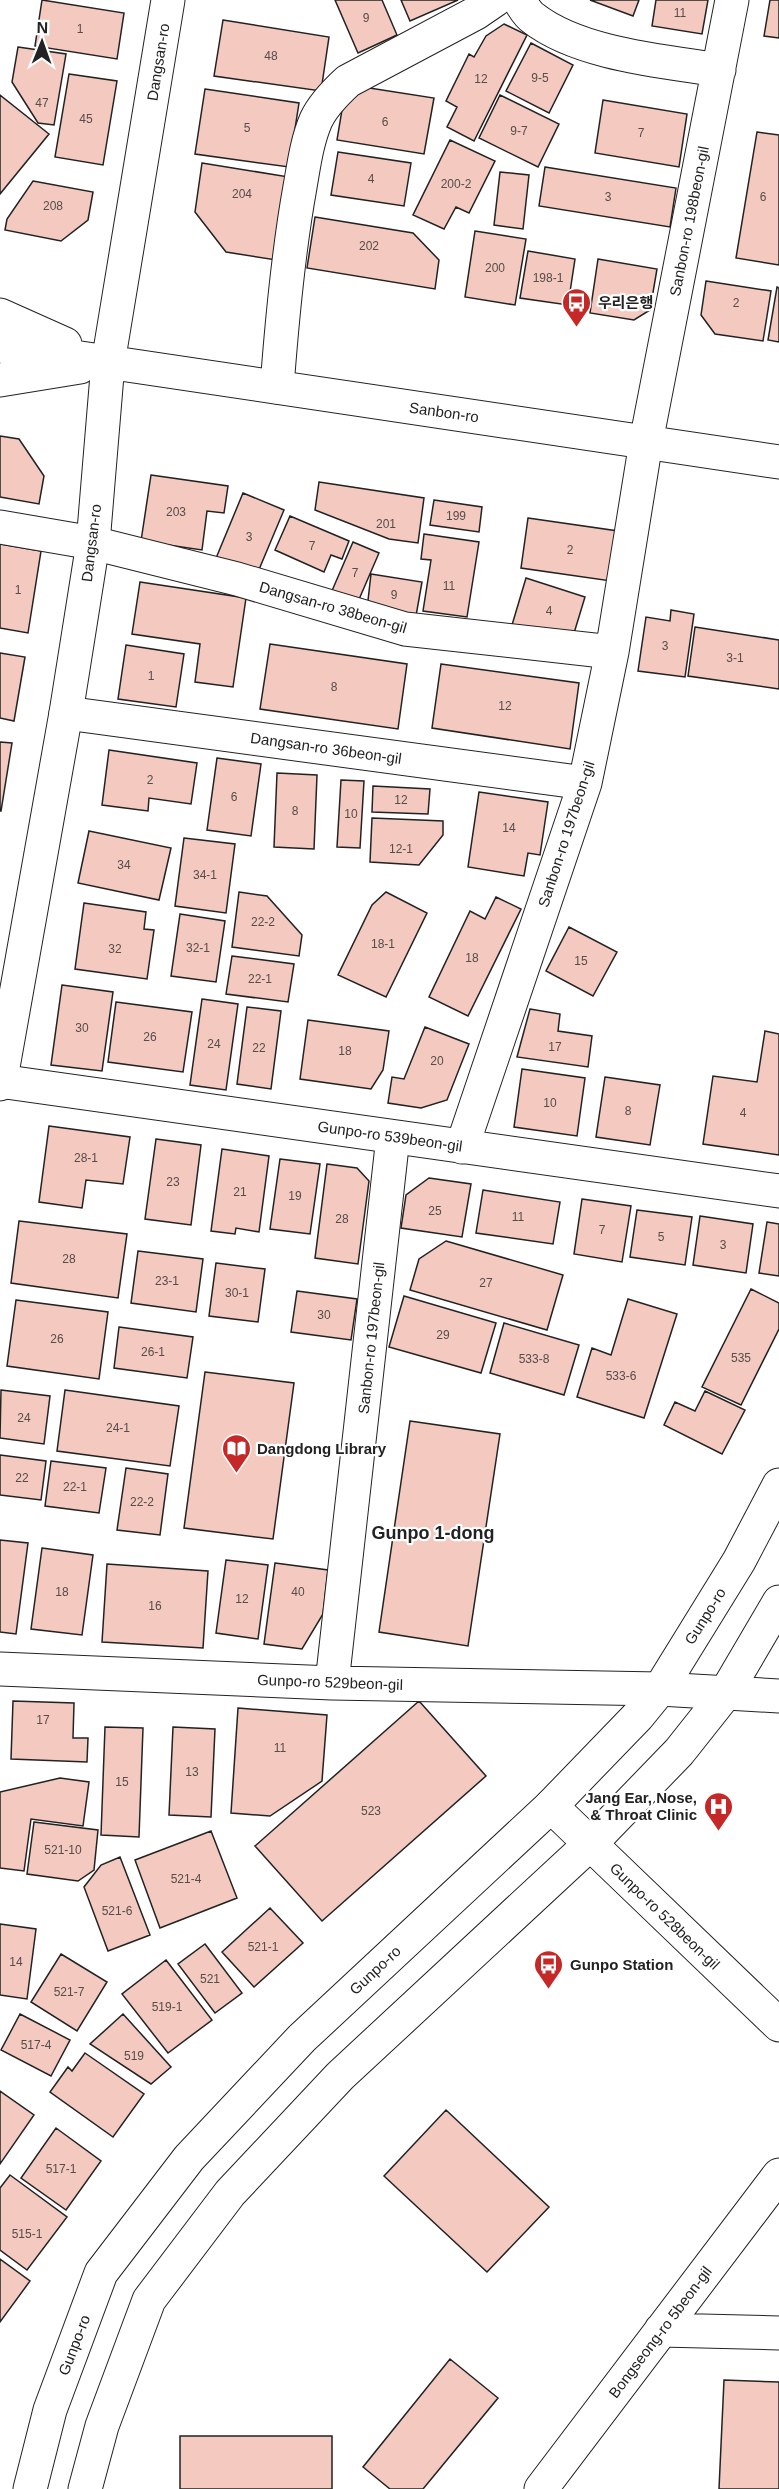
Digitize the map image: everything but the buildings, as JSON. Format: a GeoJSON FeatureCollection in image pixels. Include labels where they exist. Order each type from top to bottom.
{"type":"FeatureCollection","features":[{"type":"Feature","properties":{"kind":"street","name":"Dangsan-ro"},"geometry":{"type":"LineString","coordinates":[[0,1082],[66,713],[93,543],[108,363],[168,0]]}},
{"type":"Feature","properties":{"kind":"street"},"geometry":{"type":"LineString","coordinates":[[277,387],[285,287],[295,213],[310,136],[317,117],[348,81],[476,13],[495,0]]}},
{"type":"Feature","properties":{"kind":"street"},"geometry":{"type":"LineString","coordinates":[[519,0],[531,17],[559,34],[606,51],[718,70]]}},
{"type":"Feature","properties":{"kind":"street","name":"Sanbon-ro 198beon-gil"},"geometry":{"type":"LineString","coordinates":[[646,442],[732,0]]}},
{"type":"Feature","properties":{"kind":"street","name":"Sanbon-ro"},"geometry":{"type":"LineString","coordinates":[[0,315],[108,363]]}},
{"type":"Feature","properties":{"kind":"street","name":"Sanbon-ro"},"geometry":{"type":"LineString","coordinates":[[0,346],[779,462]]}},
{"type":"Feature","properties":{"kind":"street","name":"Sanbon-ro"},"geometry":{"type":"LineString","coordinates":[[0,380],[108,363]]}},
{"type":"Feature","properties":{"kind":"street","name":"Sanbon-ro 197beon-gil"},"geometry":{"type":"LineString","coordinates":[[462,1147],[585,783],[612,652],[646,442]]}},
{"type":"Feature","properties":{"kind":"street","name":"Dangsan-ro 38beon-gil"},"geometry":{"type":"LineString","coordinates":[[0,526],[93,543],[237,579],[405,629],[612,652]]}},
{"type":"Feature","properties":{"kind":"street","name":"Dangsan-ro 36beon-gil"},"geometry":{"type":"LineString","coordinates":[[66,713],[585,783]]}},
{"type":"Feature","properties":{"kind":"street","name":"Gunpo-ro 539beon-gil"},"geometry":{"type":"LineString","coordinates":[[0,1082],[779,1191]]}},
{"type":"Feature","properties":{"kind":"street","name":"Sanbon-ro 197beon-gil"},"geometry":{"type":"LineString","coordinates":[[332,1683],[393,1137]]}},
{"type":"Feature","properties":{"kind":"street","name":"Gunpo-ro"},"geometry":{"type":"LineString","coordinates":[[30,2489],[50,2410],[101,2273],[182,2166],[302,2038],[551,1806],[638,1716],[660,1689],[739,1562],[779,1485]]}},
{"type":"Feature","properties":{"kind":"street"},"geometry":{"type":"LineString","coordinates":[[85,2489],[102,2426],[149,2300],[231,2193],[340,2076],[590,1844],[679,1752],[725,1694],[779,1602]]}},
{"type":"Feature","properties":{"kind":"street","name":"Gunpo-ro 529beon-gil"},"geometry":{"type":"LineString","coordinates":[[0,1669],[332,1683],[660,1689],[779,1696]]}},
{"type":"Feature","properties":{"kind":"street","name":"Gunpo-ro 528beon-gil"},"geometry":{"type":"LineString","coordinates":[[551,1806],[779,2025]]}},
{"type":"Feature","properties":{"kind":"street","name":"Bongseong-ro 5beon-gil"},"geometry":{"type":"LineString","coordinates":[[541,2489],[779,2175]]}},
{"type":"Feature","properties":{"kind":"street"},"geometry":{"type":"LineString","coordinates":[[661,2330],[779,2333]]}},
{"type":"Feature","properties":{"kind":"place","name":"우리은행"},"geometry":{"type":"Point","coordinates":[577,328]}},
{"type":"Feature","properties":{"kind":"place","name":"Dangdong Library"},"geometry":{"type":"Point","coordinates":[236,1474]}},
{"type":"Feature","properties":{"kind":"place","name":"Jang Ear, Nose, & Throat Clinic"},"geometry":{"type":"Point","coordinates":[718,1832]}},
{"type":"Feature","properties":{"kind":"place","name":"Gunpo Station"},"geometry":{"type":"Point","coordinates":[549,1990]}},
{"type":"Feature","properties":{"kind":"district","name":"Gunpo 1-dong"},"geometry":{"type":"Point","coordinates":[433,1533]}}]}
